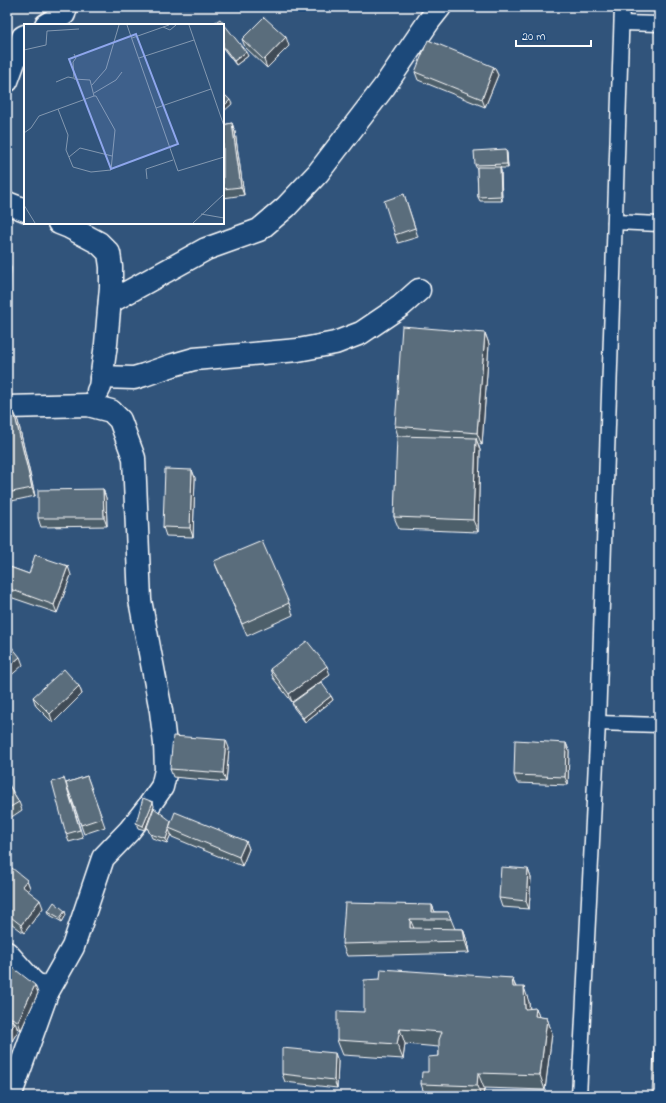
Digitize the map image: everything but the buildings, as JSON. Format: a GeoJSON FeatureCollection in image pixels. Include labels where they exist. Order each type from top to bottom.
{"type":"FeatureCollection","features":[{"type":"Feature","properties":{"kind":"street"},"geometry":{"type":"LineString","coordinates":[[48,24],[64,14],[66,7]]}},
{"type":"Feature","properties":{"kind":"street"},"geometry":{"type":"LineString","coordinates":[[110,302],[206,250],[259,230],[286,207],[318,173],[384,87],[440,7]]}},
{"type":"Feature","properties":{"kind":"street"},"geometry":{"type":"LineString","coordinates":[[7,81],[24,36]]}},
{"type":"Feature","properties":{"kind":"street"},"geometry":{"type":"LineString","coordinates":[[7,203],[24,210]]}},
{"type":"Feature","properties":{"kind":"street"},"geometry":{"type":"LineString","coordinates":[[61,224],[99,243],[109,253],[111,286],[102,377],[100,387],[88,405]]}},
{"type":"Feature","properties":{"kind":"street"},"geometry":{"type":"LineString","coordinates":[[102,377],[134,378],[194,359],[298,350],[335,343],[360,333],[400,306],[419,290]]}},
{"type":"Feature","properties":{"kind":"street"},"geometry":{"type":"LineString","coordinates":[[7,407],[88,405],[111,411],[120,420],[134,458],[140,600],[166,744],[166,770],[162,788],[129,831],[103,858],[74,947],[47,993],[12,1091],[8,1096]]}},
{"type":"Feature","properties":{"kind":"street"},"geometry":{"type":"LineString","coordinates":[[7,953],[32,981],[47,993]]}},
{"type":"Feature","properties":{"kind":"lane"},"geometry":{"type":"LineString","coordinates":[[579,1096],[598,722],[622,7]]}},
{"type":"Feature","properties":{"kind":"lane"},"geometry":{"type":"LineString","coordinates":[[622,23],[659,24]]}},
{"type":"Feature","properties":{"kind":"lane"},"geometry":{"type":"LineString","coordinates":[[615,222],[659,224]]}},
{"type":"Feature","properties":{"kind":"lane"},"geometry":{"type":"LineString","coordinates":[[598,722],[659,725]]}}]}
